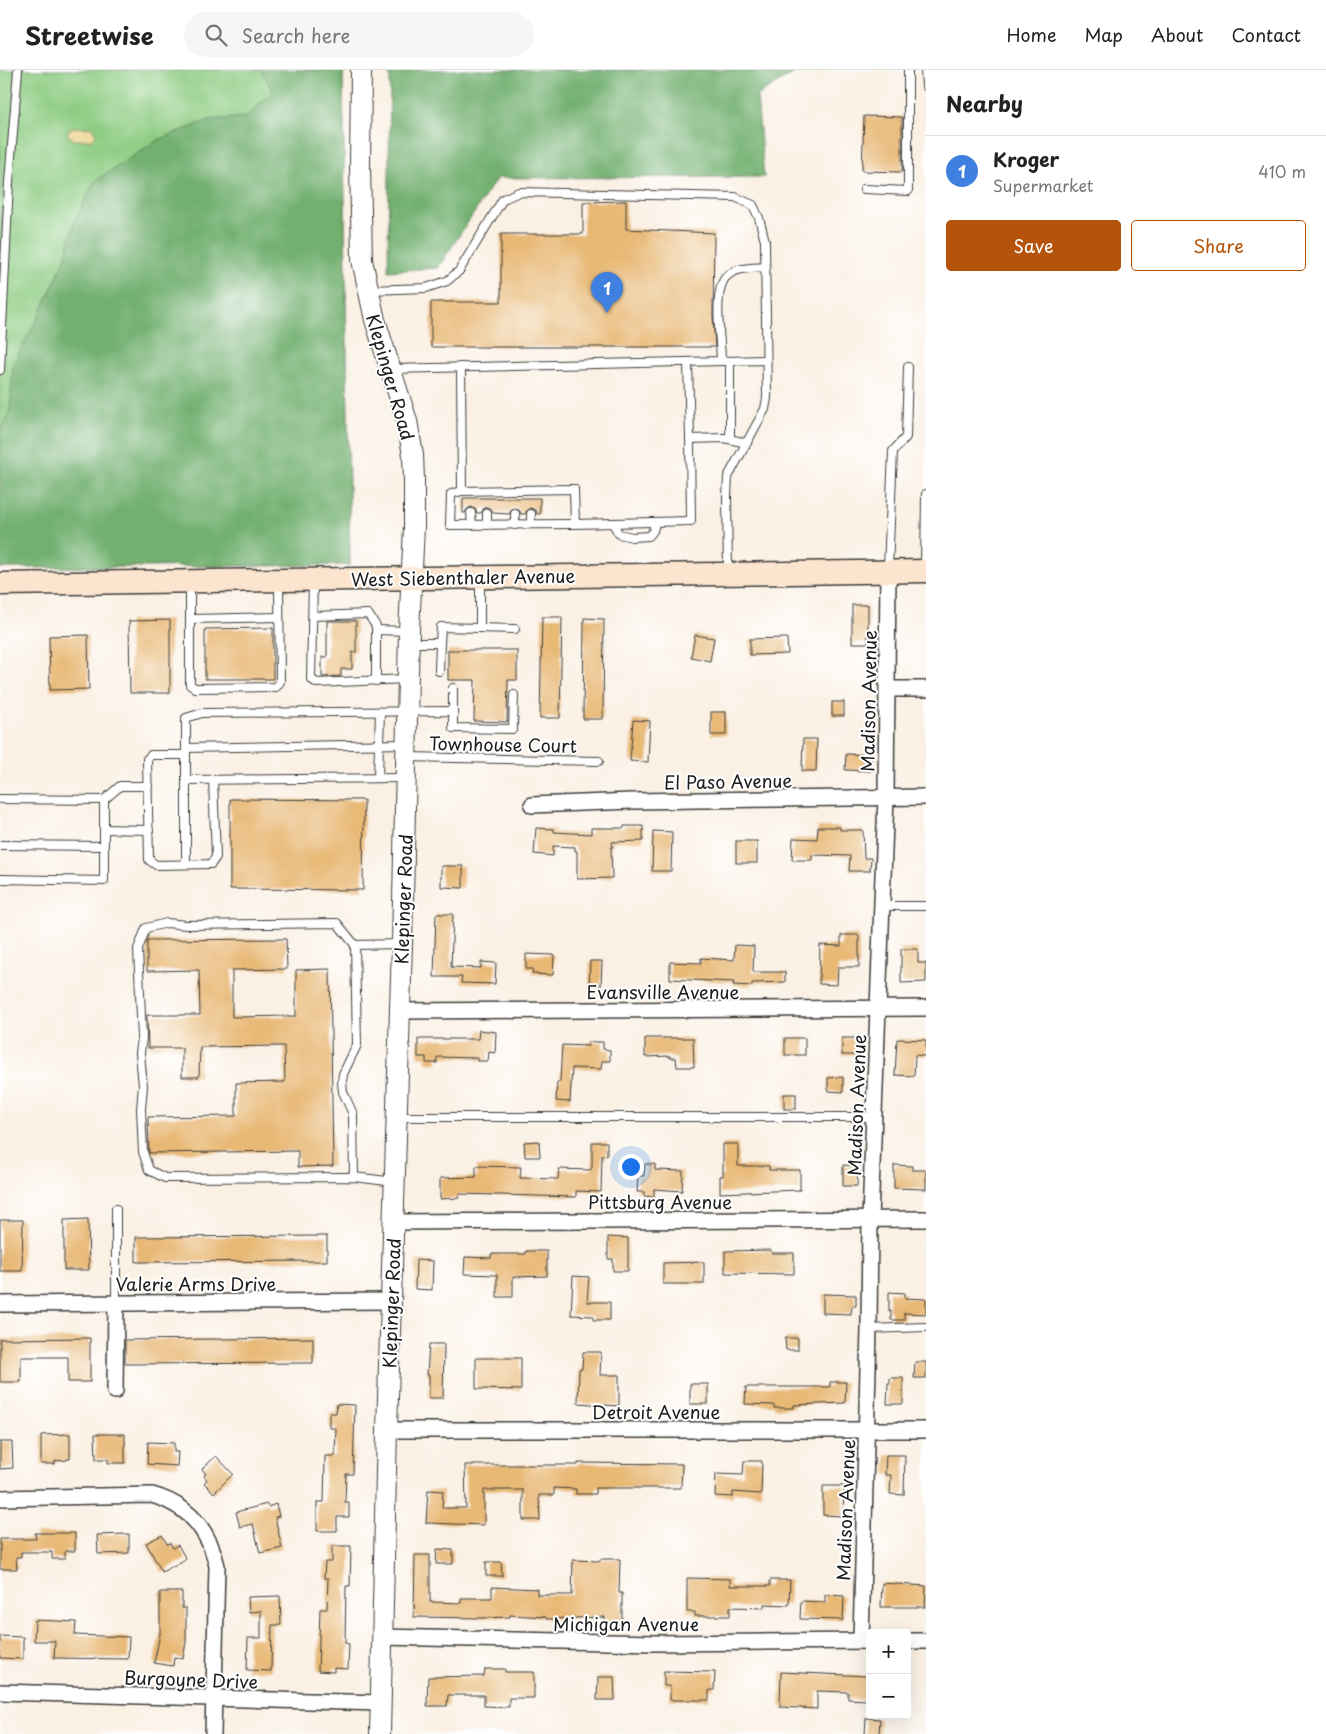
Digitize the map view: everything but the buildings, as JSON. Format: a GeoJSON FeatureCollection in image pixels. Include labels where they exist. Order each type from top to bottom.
{"type":"FeatureCollection","features":[{"type":"Feature","properties":{"kind":"main road","name":"West Siebenthaler Avenue"},"geometry":{"type":"LineString","coordinates":[[0,584],[926,571]]}},
{"type":"Feature","properties":{"kind":"street","name":"Klepinger Road"},"geometry":{"type":"LineString","coordinates":[[361,70],[360,166],[362,260],[375,320],[407,421],[412,455],[414,527],[409,637],[380,1734]]}},
{"type":"Feature","properties":{"kind":"street","name":"Madison Avenue"},"geometry":{"type":"LineString","coordinates":[[865,1641],[870,1219],[886,797],[888,571]]}},
{"type":"Feature","properties":{"kind":"street"},"geometry":{"type":"LineString","coordinates":[[887,689],[926,689]]}},
{"type":"Feature","properties":{"kind":"street","name":"El Paso Avenue"},"geometry":{"type":"LineString","coordinates":[[532,805],[632,801],[926,797]]}},
{"type":"Feature","properties":{"kind":"street","name":"Evansville Avenue"},"geometry":{"type":"LineString","coordinates":[[400,1012],[926,1008]]}},
{"type":"Feature","properties":{"kind":"street","name":"Pittsburg Avenue"},"geometry":{"type":"LineString","coordinates":[[393,1222],[926,1219]]}},
{"type":"Feature","properties":{"kind":"street","name":"Valerie Arms Drive"},"geometry":{"type":"LineString","coordinates":[[0,1304],[392,1301]]}},
{"type":"Feature","properties":{"kind":"street"},"geometry":{"type":"LineString","coordinates":[[115,1391],[116,1303]]}},
{"type":"Feature","properties":{"kind":"street","name":"Detroit Avenue"},"geometry":{"type":"LineString","coordinates":[[387,1430],[926,1430]]}},
{"type":"Feature","properties":{"kind":"street"},"geometry":{"type":"LineString","coordinates":[[0,1498],[152,1495],[172,1502],[194,1520],[210,1542],[217,1566],[213,1734]]}},
{"type":"Feature","properties":{"kind":"street","name":"Michigan Avenue"},"geometry":{"type":"LineString","coordinates":[[382,1637],[655,1643],[865,1641]]}},
{"type":"Feature","properties":{"kind":"street"},"geometry":{"type":"LineString","coordinates":[[911,1641],[926,1641]]}},
{"type":"Feature","properties":{"kind":"street","name":"Burgoyne Drive"},"geometry":{"type":"LineString","coordinates":[[0,1692],[380,1702]]}},
{"type":"Feature","properties":{"kind":"lane"},"geometry":{"type":"LineString","coordinates":[[0,370],[10,173],[18,70]]}},
{"type":"Feature","properties":{"kind":"lane"},"geometry":{"type":"LineString","coordinates":[[864,189],[908,192],[908,70]]}},
{"type":"Feature","properties":{"kind":"lane"},"geometry":{"type":"LineString","coordinates":[[925,70],[926,86]]}},
{"type":"Feature","properties":{"kind":"lane"},"geometry":{"type":"LineString","coordinates":[[367,290],[426,288],[447,281],[459,271],[503,199],[519,192],[735,197],[753,205],[759,218],[765,241],[765,409],[728,477],[728,573]]}},
{"type":"Feature","properties":{"kind":"lane"},"geometry":{"type":"LineString","coordinates":[[730,439],[726,361],[719,297],[727,276],[743,268],[766,267]]}},
{"type":"Feature","properties":{"kind":"lane"},"geometry":{"type":"LineString","coordinates":[[391,369],[766,360]]}},
{"type":"Feature","properties":{"kind":"lane"},"geometry":{"type":"LineString","coordinates":[[575,524],[574,490],[530,494],[471,494],[462,491],[450,494],[450,525],[613,524],[691,522],[688,362]]}},
{"type":"Feature","properties":{"kind":"lane"},"geometry":{"type":"LineString","coordinates":[[461,367],[462,491]]}},
{"type":"Feature","properties":{"kind":"lane"},"geometry":{"type":"LineString","coordinates":[[888,571],[893,451],[906,437],[908,367]]}},
{"type":"Feature","properties":{"kind":"lane"},"geometry":{"type":"LineString","coordinates":[[690,439],[724,438],[747,443]]}},
{"type":"Feature","properties":{"kind":"lane"},"geometry":{"type":"LineString","coordinates":[[926,494],[926,571]]}},
{"type":"Feature","properties":{"kind":"lane"},"geometry":{"type":"LineString","coordinates":[[471,513],[472,525]]}},
{"type":"Feature","properties":{"kind":"lane"},"geometry":{"type":"LineString","coordinates":[[487,513],[487,525]]}},
{"type":"Feature","properties":{"kind":"lane"},"geometry":{"type":"LineString","coordinates":[[515,514],[516,525]]}},
{"type":"Feature","properties":{"kind":"lane"},"geometry":{"type":"LineString","coordinates":[[531,514],[531,524]]}},
{"type":"Feature","properties":{"kind":"lane"},"geometry":{"type":"LineString","coordinates":[[613,524],[619,534],[632,537],[649,536],[653,531],[655,523]]}},
{"type":"Feature","properties":{"kind":"lane"},"geometry":{"type":"LineString","coordinates":[[480,576],[480,628]]}},
{"type":"Feature","properties":{"kind":"lane"},"geometry":{"type":"LineString","coordinates":[[313,580],[311,679],[317,683],[408,679]]}},
{"type":"Feature","properties":{"kind":"lane"},"geometry":{"type":"LineString","coordinates":[[190,582],[190,684],[195,688],[276,687],[280,682],[279,581]]}},
{"type":"Feature","properties":{"kind":"lane"},"geometry":{"type":"LineString","coordinates":[[312,616],[368,614],[376,626],[376,681]]}},
{"type":"Feature","properties":{"kind":"lane"},"geometry":{"type":"LineString","coordinates":[[190,619],[279,617]]}},
{"type":"Feature","properties":{"kind":"lane"},"geometry":{"type":"LineString","coordinates":[[439,671],[441,627],[515,629]]}},
{"type":"Feature","properties":{"kind":"lane"},"geometry":{"type":"LineString","coordinates":[[376,630],[440,643]]}},
{"type":"Feature","properties":{"kind":"lane"},"geometry":{"type":"LineString","coordinates":[[453,688],[453,728],[513,729],[514,696]]}},
{"type":"Feature","properties":{"kind":"lane"},"geometry":{"type":"LineString","coordinates":[[186,864],[186,718],[202,713],[453,711]]}},
{"type":"Feature","properties":{"kind":"lane"},"geometry":{"type":"LineString","coordinates":[[378,778],[380,712]]}},
{"type":"Feature","properties":{"kind":"lane","name":"Townhouse Court"},"geometry":{"type":"LineString","coordinates":[[148,786],[148,759],[151,755],[186,752],[379,745],[407,751],[598,761]]}},
{"type":"Feature","properties":{"kind":"lane"},"geometry":{"type":"LineString","coordinates":[[186,780],[406,778]]}},
{"type":"Feature","properties":{"kind":"lane"},"geometry":{"type":"LineString","coordinates":[[0,799],[104,800],[120,786],[148,786],[149,860],[156,865],[211,864],[216,857],[213,779]]}},
{"type":"Feature","properties":{"kind":"lane"},"geometry":{"type":"LineString","coordinates":[[0,879],[104,881],[104,800]]}},
{"type":"Feature","properties":{"kind":"lane"},"geometry":{"type":"LineString","coordinates":[[104,830],[149,830]]}},
{"type":"Feature","properties":{"kind":"lane"},"geometry":{"type":"LineString","coordinates":[[0,845],[104,846]]}},
{"type":"Feature","properties":{"kind":"lane"},"geometry":{"type":"LineString","coordinates":[[882,906],[926,906]]}},
{"type":"Feature","properties":{"kind":"lane"},"geometry":{"type":"LineString","coordinates":[[354,1177],[353,1114],[343,1092],[342,1082],[343,1074],[356,1045],[355,945],[337,923],[186,925],[167,923],[146,928],[138,949],[142,1038],[140,1053],[143,1086],[141,1109],[143,1152],[149,1170],[165,1178],[354,1177],[395,1182]]}},
{"type":"Feature","properties":{"kind":"lane"},"geometry":{"type":"LineString","coordinates":[[355,945],[402,944]]}},
{"type":"Feature","properties":{"kind":"lane"},"geometry":{"type":"LineString","coordinates":[[397,1117],[874,1118]]}},
{"type":"Feature","properties":{"kind":"lane"},"geometry":{"type":"LineString","coordinates":[[116,1209],[116,1303]]}},
{"type":"Feature","properties":{"kind":"lane"},"geometry":{"type":"LineString","coordinates":[[869,1328],[926,1327]]}},
{"type":"Feature","properties":{"kind":"green space"},"geometry":{"type":"Polygon","coordinates":[[[0,70],[343,70],[350,565],[0,568],[0,70]]]}},
{"type":"Feature","properties":{"kind":"green space"},"geometry":{"type":"Polygon","coordinates":[[[261,70],[343,70],[350,565],[0,568],[0,433],[10,410],[13,363],[39,316],[65,259],[74,222],[95,181],[158,140],[209,120],[246,117],[273,91],[261,70]]]}},
{"type":"Feature","properties":{"kind":"green space"},"geometry":{"type":"Polygon","coordinates":[[[390,70],[799,70],[757,96],[764,177],[497,178],[438,268],[388,271],[390,70]]]}},
{"type":"Feature","properties":{"kind":"sand"},"geometry":{"type":"Polygon","coordinates":[[[73,127],[90,127],[96,135],[91,140],[74,140],[68,135],[68,131],[73,127]]]}},
{"type":"Feature","properties":{"kind":"place","name":"Kroger"},"geometry":{"type":"Point","coordinates":[607,313]}}]}
